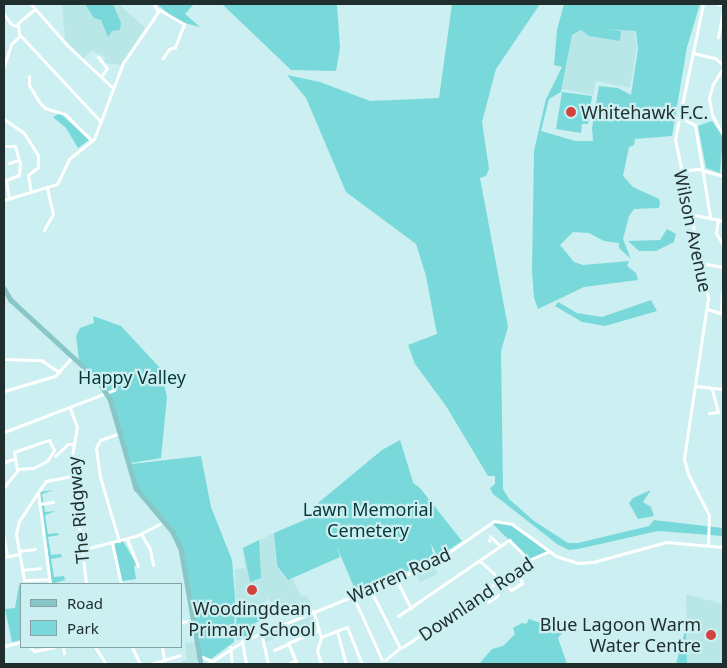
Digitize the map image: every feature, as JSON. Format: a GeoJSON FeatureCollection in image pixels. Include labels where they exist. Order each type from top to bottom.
{"type":"FeatureCollection","features":[{"type":"Feature","properties":{"kind":"main road"},"geometry":{"type":"LineString","coordinates":[[4,288],[11,300],[72,357],[107,394],[138,492],[171,530],[180,546],[201,664]]}},
{"type":"Feature","properties":{"kind":"street"},"geometry":{"type":"LineString","coordinates":[[31,4],[113,88]]}},
{"type":"Feature","properties":{"kind":"street"},"geometry":{"type":"LineString","coordinates":[[155,4],[158,10],[184,24],[174,48],[169,49],[163,58]]}},
{"type":"Feature","properties":{"kind":"street","name":"Wilson Avenue"},"geometry":{"type":"LineString","coordinates":[[703,4],[675,139],[707,308],[684,461],[709,515],[708,544]]}},
{"type":"Feature","properties":{"kind":"street"},"geometry":{"type":"LineString","coordinates":[[718,4],[723,5]]}},
{"type":"Feature","properties":{"kind":"street"},"geometry":{"type":"LineString","coordinates":[[17,26],[35,9]]}},
{"type":"Feature","properties":{"kind":"street"},"geometry":{"type":"LineString","coordinates":[[4,200],[59,182],[72,156],[92,141],[113,88],[120,78],[124,60],[158,10]]}},
{"type":"Feature","properties":{"kind":"street"},"geometry":{"type":"LineString","coordinates":[[718,37],[723,11]]}},
{"type":"Feature","properties":{"kind":"street"},"geometry":{"type":"LineString","coordinates":[[4,14],[11,24],[17,26]]}},
{"type":"Feature","properties":{"kind":"street"},"geometry":{"type":"LineString","coordinates":[[17,26],[20,36],[36,56],[101,122]]}},
{"type":"Feature","properties":{"kind":"street"},"geometry":{"type":"LineString","coordinates":[[4,66],[12,43],[20,36]]}},
{"type":"Feature","properties":{"kind":"street"},"geometry":{"type":"LineString","coordinates":[[4,52],[8,53]]}},
{"type":"Feature","properties":{"kind":"street"},"geometry":{"type":"LineString","coordinates":[[692,53],[713,57],[723,66],[713,84],[709,98],[712,116],[723,134]]}},
{"type":"Feature","properties":{"kind":"street"},"geometry":{"type":"LineString","coordinates":[[98,57],[103,59],[107,69],[101,77]]}},
{"type":"Feature","properties":{"kind":"street"},"geometry":{"type":"LineString","coordinates":[[29,76],[29,85],[40,103],[45,108],[65,114],[92,141]]}},
{"type":"Feature","properties":{"kind":"street"},"geometry":{"type":"LineString","coordinates":[[679,117],[695,125],[704,170],[710,216]]}},
{"type":"Feature","properties":{"kind":"street"},"geometry":{"type":"LineString","coordinates":[[4,119],[24,133],[38,155],[39,166],[28,175],[31,192]]}},
{"type":"Feature","properties":{"kind":"street"},"geometry":{"type":"LineString","coordinates":[[4,146],[15,146],[19,160],[19,175],[9,176],[6,182],[9,198]]}},
{"type":"Feature","properties":{"kind":"street"},"geometry":{"type":"LineString","coordinates":[[681,171],[704,170],[723,177],[723,159]]}},
{"type":"Feature","properties":{"kind":"street"},"geometry":{"type":"LineString","coordinates":[[9,163],[19,160]]}},
{"type":"Feature","properties":{"kind":"street"},"geometry":{"type":"LineString","coordinates":[[46,228],[53,214],[49,206],[48,187]]}},
{"type":"Feature","properties":{"kind":"street"},"geometry":{"type":"LineString","coordinates":[[690,214],[710,216],[723,221]]}},
{"type":"Feature","properties":{"kind":"street"},"geometry":{"type":"LineString","coordinates":[[718,219],[717,234],[723,245]]}},
{"type":"Feature","properties":{"kind":"street"},"geometry":{"type":"LineString","coordinates":[[700,263],[723,267]]}},
{"type":"Feature","properties":{"kind":"street"},"geometry":{"type":"LineString","coordinates":[[707,308],[722,314],[723,294]]}},
{"type":"Feature","properties":{"kind":"street"},"geometry":{"type":"LineString","coordinates":[[4,391],[58,372],[72,357]]}},
{"type":"Feature","properties":{"kind":"street"},"geometry":{"type":"LineString","coordinates":[[4,359],[41,360],[58,372]]}},
{"type":"Feature","properties":{"kind":"street"},"geometry":{"type":"LineString","coordinates":[[695,386],[723,389]]}},
{"type":"Feature","properties":{"kind":"street"},"geometry":{"type":"LineString","coordinates":[[709,413],[719,414],[712,388]]}},
{"type":"Feature","properties":{"kind":"street"},"geometry":{"type":"LineString","coordinates":[[4,432],[114,390]]}},
{"type":"Feature","properties":{"kind":"street","name":"The Ridgway"},"geometry":{"type":"LineString","coordinates":[[70,408],[77,427],[73,444],[72,476],[86,583]]}},
{"type":"Feature","properties":{"kind":"street"},"geometry":{"type":"LineString","coordinates":[[119,541],[100,477],[96,447],[100,440],[120,433]]}},
{"type":"Feature","properties":{"kind":"street"},"geometry":{"type":"LineString","coordinates":[[4,487],[18,470],[44,464],[53,452],[53,444],[45,440],[15,451],[13,459],[18,470]]}},
{"type":"Feature","properties":{"kind":"street"},"geometry":{"type":"LineString","coordinates":[[57,453],[68,444],[73,444]]}},
{"type":"Feature","properties":{"kind":"street"},"geometry":{"type":"LineString","coordinates":[[4,462],[13,459]]}},
{"type":"Feature","properties":{"kind":"street"},"geometry":{"type":"LineString","coordinates":[[49,579],[26,582],[22,570],[17,526],[30,503],[46,481],[72,476]]}},
{"type":"Feature","properties":{"kind":"street"},"geometry":{"type":"LineString","coordinates":[[38,492],[50,583]]}},
{"type":"Feature","properties":{"kind":"street"},"geometry":{"type":"LineString","coordinates":[[30,503],[53,502]]}},
{"type":"Feature","properties":{"kind":"street","name":"Warren Road"},"geometry":{"type":"LineString","coordinates":[[208,664],[230,647],[242,641],[396,579],[445,557],[494,521],[512,524],[563,560],[583,563],[660,543],[708,544],[723,547]]}},
{"type":"Feature","properties":{"kind":"street"},"geometry":{"type":"LineString","coordinates":[[81,550],[126,539],[160,524]]}},
{"type":"Feature","properties":{"kind":"street"},"geometry":{"type":"LineString","coordinates":[[140,534],[150,549],[153,565]]}},
{"type":"Feature","properties":{"kind":"street"},"geometry":{"type":"LineString","coordinates":[[4,537],[5,557],[35,549]]}},
{"type":"Feature","properties":{"kind":"street"},"geometry":{"type":"LineString","coordinates":[[126,539],[138,560],[138,566]]}},
{"type":"Feature","properties":{"kind":"street"},"geometry":{"type":"LineString","coordinates":[[490,540],[500,546]]}},
{"type":"Feature","properties":{"kind":"street"},"geometry":{"type":"LineString","coordinates":[[398,616],[481,562],[480,559],[509,540],[529,560]]}},
{"type":"Feature","properties":{"kind":"street"},"geometry":{"type":"LineString","coordinates":[[112,543],[121,583]]}},
{"type":"Feature","properties":{"kind":"street","name":"Downland Road"},"geometry":{"type":"LineString","coordinates":[[353,596],[384,660],[529,560],[549,551]]}},
{"type":"Feature","properties":{"kind":"street"},"geometry":{"type":"LineString","coordinates":[[481,562],[501,580]]}},
{"type":"Feature","properties":{"kind":"street"},"geometry":{"type":"LineString","coordinates":[[22,570],[38,569]]}},
{"type":"Feature","properties":{"kind":"street"},"geometry":{"type":"LineString","coordinates":[[511,590],[524,584],[517,569]]}},
{"type":"Feature","properties":{"kind":"street"},"geometry":{"type":"LineString","coordinates":[[396,579],[411,608]]}},
{"type":"Feature","properties":{"kind":"street"},"geometry":{"type":"LineString","coordinates":[[370,589],[402,648]]}},
{"type":"Feature","properties":{"kind":"street"},"geometry":{"type":"LineString","coordinates":[[488,590],[493,599]]}},
{"type":"Feature","properties":{"kind":"street"},"geometry":{"type":"LineString","coordinates":[[313,611],[321,637],[317,650],[321,664]]}},
{"type":"Feature","properties":{"kind":"street"},"geometry":{"type":"LineString","coordinates":[[182,622],[194,620]]}},
{"type":"Feature","properties":{"kind":"street"},"geometry":{"type":"LineString","coordinates":[[321,637],[347,627],[362,664]]}},
{"type":"Feature","properties":{"kind":"street"},"geometry":{"type":"LineString","coordinates":[[274,650],[318,630]]}},
{"type":"Feature","properties":{"kind":"street"},"geometry":{"type":"LineString","coordinates":[[336,631],[346,664]]}},
{"type":"Feature","properties":{"kind":"street"},"geometry":{"type":"LineString","coordinates":[[261,633],[268,664]]}},
{"type":"Feature","properties":{"kind":"street"},"geometry":{"type":"LineString","coordinates":[[242,641],[246,664]]}},
{"type":"Feature","properties":{"kind":"street"},"geometry":{"type":"LineString","coordinates":[[4,646],[20,642]]}},
{"type":"Feature","properties":{"kind":"street"},"geometry":{"type":"LineString","coordinates":[[288,644],[296,662],[288,664]]}},
{"type":"Feature","properties":{"kind":"street"},"geometry":{"type":"LineString","coordinates":[[230,647],[232,664]]}},
{"type":"Feature","properties":{"kind":"street"},"geometry":{"type":"LineString","coordinates":[[31,648],[34,651],[49,648]]}},
{"type":"Feature","properties":{"kind":"street"},"geometry":{"type":"LineString","coordinates":[[63,648],[64,652]]}},
{"type":"Feature","properties":{"kind":"street"},"geometry":{"type":"LineString","coordinates":[[96,648],[106,664]]}},
{"type":"Feature","properties":{"kind":"street"},"geometry":{"type":"LineString","coordinates":[[132,648],[139,664]]}},
{"type":"Feature","properties":{"kind":"street"},"geometry":{"type":"LineString","coordinates":[[162,648],[164,658]]}},
{"type":"Feature","properties":{"kind":"street"},"geometry":{"type":"LineString","coordinates":[[151,664],[164,658],[178,655]]}},
{"type":"Feature","properties":{"kind":"street"},"geometry":{"type":"LineString","coordinates":[[200,656],[212,661]]}},
{"type":"Feature","properties":{"kind":"shaded area"},"geometry":{"type":"Polygon","coordinates":[[[62,4],[119,4],[145,28],[121,65],[104,63],[105,58],[92,50],[83,59],[65,41],[62,4]]]}},
{"type":"Feature","properties":{"kind":"shaded area"},"geometry":{"type":"Polygon","coordinates":[[[606,28],[635,31],[637,48],[630,88],[596,81],[593,95],[562,89],[572,35],[581,30],[587,34],[605,37],[606,28]]]}},
{"type":"Feature","properties":{"kind":"shaded area"},"geometry":{"type":"Polygon","coordinates":[[[274,533],[276,566],[286,579],[293,579],[301,597],[307,595],[311,603],[281,614],[277,602],[270,602],[265,591],[268,600],[258,605],[264,619],[251,625],[254,633],[237,640],[235,569],[245,568],[243,548],[274,533]]]}},
{"type":"Feature","properties":{"kind":"shaded area"},"geometry":{"type":"Polygon","coordinates":[[[433,565],[438,574],[420,582],[416,574],[433,565]]]}},
{"type":"Feature","properties":{"kind":"shaded area"},"geometry":{"type":"Polygon","coordinates":[[[686,594],[723,604],[723,664],[687,663],[686,594]]]}},
{"type":"Feature","properties":{"kind":"shaded area"},"geometry":{"type":"Polygon","coordinates":[[[313,615],[315,623],[265,642],[264,635],[276,630],[278,635],[277,629],[313,615]]]}},
{"type":"Feature","properties":{"kind":"shaded area"},"geometry":{"type":"Polygon","coordinates":[[[196,642],[199,661],[194,664],[177,664],[187,659],[185,643],[196,642]]]}},
{"type":"Feature","properties":{"kind":"green space"},"geometry":{"type":"Polygon","coordinates":[[[85,4],[113,4],[121,23],[120,30],[112,31],[108,37],[101,20],[94,18],[85,4]]]}},
{"type":"Feature","properties":{"kind":"green space"},"geometry":{"type":"Polygon","coordinates":[[[157,4],[194,4],[185,14],[200,27],[177,21],[157,4]]]}},
{"type":"Feature","properties":{"kind":"green space"},"geometry":{"type":"Polygon","coordinates":[[[222,4],[337,4],[340,48],[336,71],[291,70],[222,4]]]}},
{"type":"Feature","properties":{"kind":"green space"},"geometry":{"type":"Polygon","coordinates":[[[452,4],[540,4],[496,69],[482,122],[489,169],[486,176],[480,178],[508,327],[501,351],[503,489],[509,499],[534,521],[568,543],[578,543],[649,526],[654,520],[723,528],[723,536],[658,531],[578,549],[569,550],[557,544],[493,494],[490,488],[495,484],[495,476],[488,476],[446,406],[415,364],[408,345],[437,334],[426,276],[416,244],[346,192],[306,98],[287,75],[320,82],[370,101],[439,98],[452,4]]]}},
{"type":"Feature","properties":{"kind":"green space"},"geometry":{"type":"Polygon","coordinates":[[[564,4],[700,4],[687,47],[672,136],[635,139],[634,145],[629,147],[623,176],[633,187],[659,199],[660,203],[659,208],[634,209],[629,216],[623,239],[631,259],[619,248],[619,243],[604,241],[589,233],[573,232],[560,245],[574,262],[583,265],[629,261],[627,266],[636,273],[638,280],[584,287],[538,309],[534,298],[532,271],[534,151],[546,99],[562,67],[554,65],[557,30],[564,4]],[[606,29],[621,31],[620,41],[589,36],[581,30],[572,35],[561,92],[549,99],[541,131],[575,141],[593,141],[592,128],[599,86],[618,88],[631,95],[638,49],[636,31],[606,29]]]}},
{"type":"Feature","properties":{"kind":"green space"},"geometry":{"type":"Polygon","coordinates":[[[562,92],[592,96],[588,124],[582,124],[581,133],[556,129],[562,92]]]}},
{"type":"Feature","properties":{"kind":"green space"},"geometry":{"type":"Polygon","coordinates":[[[60,113],[89,140],[78,148],[66,128],[53,117],[60,113]]]}},
{"type":"Feature","properties":{"kind":"green space"},"geometry":{"type":"Polygon","coordinates":[[[712,121],[723,137],[720,173],[706,168],[698,126],[712,121]]]}},
{"type":"Feature","properties":{"kind":"green space"},"geometry":{"type":"Polygon","coordinates":[[[667,229],[676,234],[674,242],[656,251],[639,251],[628,241],[660,240],[667,229]]]}},
{"type":"Feature","properties":{"kind":"green space"},"geometry":{"type":"Polygon","coordinates":[[[651,300],[657,311],[605,326],[582,322],[555,306],[558,302],[577,313],[602,317],[651,300]]]}},
{"type":"Feature","properties":{"kind":"green space","name":"Happy Valley"},"geometry":{"type":"Polygon","coordinates":[[[93,316],[121,326],[160,368],[167,397],[161,458],[131,463],[110,396],[79,360],[76,336],[80,328],[94,323],[93,316]]]}},
{"type":"Feature","properties":{"kind":"green space","name":"Lawn Memorial Cemetery"},"geometry":{"type":"Polygon","coordinates":[[[400,440],[413,482],[400,481],[412,482],[420,488],[462,541],[438,557],[431,544],[434,560],[356,592],[337,547],[340,557],[288,580],[277,566],[274,533],[321,513],[318,503],[382,450],[400,440]]]}},
{"type":"Feature","properties":{"kind":"green space"},"geometry":{"type":"Polygon","coordinates":[[[201,456],[211,507],[232,560],[235,597],[234,642],[211,659],[203,657],[201,653],[182,547],[175,533],[138,489],[131,464],[201,456]]]}},
{"type":"Feature","properties":{"kind":"green space"},"geometry":{"type":"Polygon","coordinates":[[[54,490],[42,494],[45,512],[56,511],[45,515],[48,534],[58,533],[59,535],[48,537],[51,555],[61,554],[62,557],[51,559],[54,577],[64,576],[65,580],[55,583],[52,583],[40,492],[54,490]]]}},
{"type":"Feature","properties":{"kind":"green space"},"geometry":{"type":"Polygon","coordinates":[[[651,490],[643,502],[651,507],[654,516],[638,519],[629,503],[633,498],[651,490]]]}},
{"type":"Feature","properties":{"kind":"green space"},"geometry":{"type":"Polygon","coordinates":[[[492,523],[509,524],[548,552],[529,560],[492,523]]]}},
{"type":"Feature","properties":{"kind":"green space"},"geometry":{"type":"Polygon","coordinates":[[[259,540],[261,578],[250,582],[243,548],[259,540]]]}},
{"type":"Feature","properties":{"kind":"green space"},"geometry":{"type":"Polygon","coordinates":[[[123,541],[137,565],[134,566],[136,579],[122,581],[114,543],[123,541]]]}},
{"type":"Feature","properties":{"kind":"green space"},"geometry":{"type":"Polygon","coordinates":[[[20,585],[20,640],[12,642],[5,609],[15,608],[20,585]]]}},
{"type":"Feature","properties":{"kind":"green space"},"geometry":{"type":"Polygon","coordinates":[[[256,604],[264,619],[251,625],[254,633],[237,640],[236,631],[243,628],[242,624],[236,626],[237,607],[256,604]]]}},
{"type":"Feature","properties":{"kind":"green space"},"geometry":{"type":"Polygon","coordinates":[[[529,619],[549,626],[555,633],[564,631],[558,638],[567,664],[479,664],[492,649],[503,646],[515,634],[513,628],[522,623],[526,624],[529,619]]]}},
{"type":"Feature","properties":{"kind":"green space"},"geometry":{"type":"Polygon","coordinates":[[[686,627],[687,663],[692,664],[676,664],[686,627]]]}},
{"type":"Feature","properties":{"kind":"place","name":"Whitehawk F.C."},"geometry":{"type":"Point","coordinates":[571,112]}},
{"type":"Feature","properties":{"kind":"place","name":"Woodingdean Primary School"},"geometry":{"type":"Point","coordinates":[252,590]}},
{"type":"Feature","properties":{"kind":"place","name":"Blue Lagoon Warm Water Centre"},"geometry":{"type":"Point","coordinates":[711,635]}}]}
